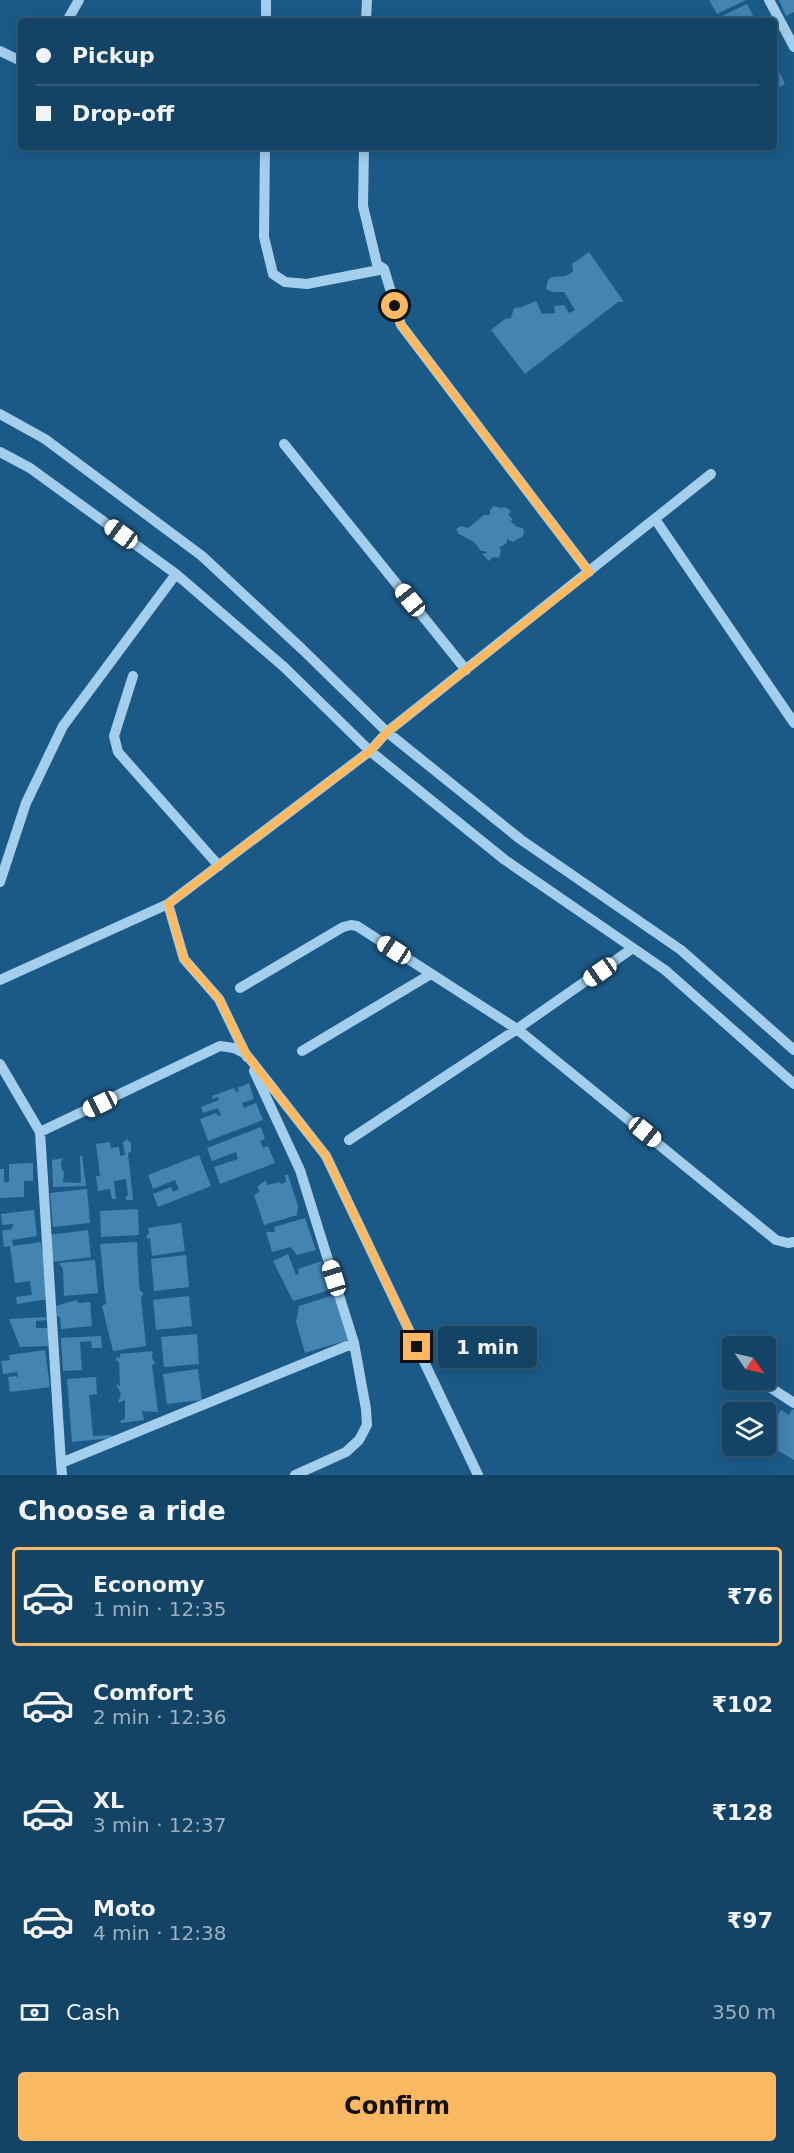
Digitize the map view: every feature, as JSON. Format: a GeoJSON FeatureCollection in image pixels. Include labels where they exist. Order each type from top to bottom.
{"type":"FeatureCollection","features":[{"type":"Feature","properties":{"kind":"street"},"geometry":{"type":"LineString","coordinates":[[69,18],[79,0]]}},
{"type":"Feature","properties":{"kind":"street"},"geometry":{"type":"LineString","coordinates":[[266,0],[266,18]]}},
{"type":"Feature","properties":{"kind":"street"},"geometry":{"type":"LineString","coordinates":[[366,18],[367,0]]}},
{"type":"Feature","properties":{"kind":"street"},"geometry":{"type":"LineString","coordinates":[[769,0],[794,47]]}},
{"type":"Feature","properties":{"kind":"street"},"geometry":{"type":"LineString","coordinates":[[0,51],[18,60]]}},
{"type":"Feature","properties":{"kind":"street"},"geometry":{"type":"LineString","coordinates":[[265,150],[264,237],[273,274],[285,282],[307,284],[384,269]]}},
{"type":"Feature","properties":{"kind":"street"},"geometry":{"type":"LineString","coordinates":[[364,150],[363,206],[377,264],[384,269],[401,325],[589,572]]}},
{"type":"Feature","properties":{"kind":"street"},"geometry":{"type":"LineString","coordinates":[[0,414],[45,439],[202,556],[387,732],[520,839],[681,950],[794,1050]]}},
{"type":"Feature","properties":{"kind":"street"},"geometry":{"type":"LineString","coordinates":[[284,444],[466,670]]}},
{"type":"Feature","properties":{"kind":"street"},"geometry":{"type":"LineString","coordinates":[[0,452],[30,468],[176,574],[285,667],[370,751],[505,860],[665,970],[794,1084]]}},
{"type":"Feature","properties":{"kind":"street"},"geometry":{"type":"LineString","coordinates":[[0,980],[168,904],[370,751],[387,732],[711,474]]}},
{"type":"Feature","properties":{"kind":"street"},"geometry":{"type":"LineString","coordinates":[[655,519],[794,723]]}},
{"type":"Feature","properties":{"kind":"street"},"geometry":{"type":"LineString","coordinates":[[0,882],[26,804],[63,726],[176,574]]}},
{"type":"Feature","properties":{"kind":"street"},"geometry":{"type":"LineString","coordinates":[[133,676],[114,736],[118,752],[219,866]]}},
{"type":"Feature","properties":{"kind":"street"},"geometry":{"type":"LineString","coordinates":[[168,904],[184,959],[219,999],[300,1170],[354,1343],[367,1425],[359,1440],[346,1452],[295,1475]]}},
{"type":"Feature","properties":{"kind":"street"},"geometry":{"type":"LineString","coordinates":[[240,988],[342,927],[357,926],[517,1029],[776,1240],[794,1242]]}},
{"type":"Feature","properties":{"kind":"street"},"geometry":{"type":"LineString","coordinates":[[349,1140],[517,1029],[633,948]]}},
{"type":"Feature","properties":{"kind":"street"},"geometry":{"type":"LineString","coordinates":[[302,1051],[431,974]]}},
{"type":"Feature","properties":{"kind":"street"},"geometry":{"type":"LineString","coordinates":[[40,1132],[220,1046],[234,1048],[246,1054],[326,1156],[478,1475]]}},
{"type":"Feature","properties":{"kind":"street"},"geometry":{"type":"LineString","coordinates":[[0,1064],[40,1132],[62,1475]]}},
{"type":"Feature","properties":{"kind":"street"},"geometry":{"type":"LineString","coordinates":[[61,1463],[354,1343]]}},
{"type":"Feature","properties":{"kind":"street"},"geometry":{"type":"LineString","coordinates":[[774,1390],[794,1403]]}},
{"type":"Feature","properties":{"kind":"building"},"geometry":{"type":"Polygon","coordinates":[[[709,0],[746,0],[717,14],[709,0]]]}},
{"type":"Feature","properties":{"kind":"building"},"geometry":{"type":"Polygon","coordinates":[[[779,0],[794,0],[794,12],[786,16],[779,0]]]}},
{"type":"Feature","properties":{"kind":"building"},"geometry":{"type":"Polygon","coordinates":[[[747,4],[754,18],[718,18],[747,4]]]}},
{"type":"Feature","properties":{"kind":"building"},"geometry":{"type":"Polygon","coordinates":[[[777,67],[785,84],[777,88],[777,67]]]}},
{"type":"Feature","properties":{"kind":"building"},"geometry":{"type":"Polygon","coordinates":[[[589,252],[624,302],[618,302],[525,374],[491,330],[505,319],[511,318],[514,308],[536,301],[542,314],[555,313],[554,306],[564,305],[569,313],[575,310],[564,292],[552,292],[546,289],[548,280],[573,272],[572,264],[589,252]]]}},
{"type":"Feature","properties":{"kind":"building"},"geometry":{"type":"Polygon","coordinates":[[[494,506],[505,507],[511,511],[508,514],[513,520],[510,521],[517,527],[523,528],[524,532],[523,536],[513,542],[507,539],[507,543],[499,548],[501,550],[499,558],[493,557],[489,561],[482,554],[487,553],[485,551],[481,551],[474,542],[459,534],[456,529],[461,526],[468,528],[484,515],[490,515],[490,510],[494,506]]]}},
{"type":"Feature","properties":{"kind":"building"},"geometry":{"type":"Polygon","coordinates":[[[249,1083],[254,1099],[242,1103],[244,1108],[256,1103],[263,1120],[208,1141],[200,1119],[216,1113],[218,1116],[221,1115],[218,1108],[203,1113],[201,1107],[219,1100],[218,1097],[213,1099],[212,1096],[234,1088],[236,1092],[239,1091],[237,1088],[249,1083]]]}},
{"type":"Feature","properties":{"kind":"building"},"geometry":{"type":"Polygon","coordinates":[[[261,1127],[265,1139],[260,1141],[263,1148],[268,1146],[275,1163],[220,1184],[214,1167],[238,1159],[236,1152],[212,1161],[207,1148],[261,1127]]]}},
{"type":"Feature","properties":{"kind":"building"},"geometry":{"type":"Polygon","coordinates":[[[127,1139],[131,1143],[131,1152],[128,1153],[133,1200],[126,1200],[128,1195],[126,1179],[114,1181],[116,1199],[112,1199],[110,1189],[98,1191],[96,1176],[100,1176],[96,1144],[110,1142],[111,1148],[119,1147],[120,1156],[125,1155],[123,1143],[127,1139]]]}},
{"type":"Feature","properties":{"kind":"building"},"geometry":{"type":"Polygon","coordinates":[[[82,1155],[86,1186],[53,1187],[52,1160],[63,1158],[61,1163],[64,1172],[63,1182],[81,1183],[80,1157],[82,1155]]]}},
{"type":"Feature","properties":{"kind":"building"},"geometry":{"type":"Polygon","coordinates":[[[199,1155],[211,1186],[158,1207],[153,1194],[171,1187],[173,1192],[179,1189],[175,1180],[153,1189],[148,1175],[199,1155]]]}},
{"type":"Feature","properties":{"kind":"building"},"geometry":{"type":"Polygon","coordinates":[[[33,1163],[33,1181],[24,1181],[24,1197],[0,1198],[0,1169],[4,1169],[4,1182],[9,1182],[9,1164],[33,1163]]]}},
{"type":"Feature","properties":{"kind":"building"},"geometry":{"type":"Polygon","coordinates":[[[285,1175],[288,1175],[298,1206],[297,1215],[264,1225],[254,1195],[260,1191],[257,1187],[266,1180],[267,1185],[286,1182],[285,1175]]]}},
{"type":"Feature","properties":{"kind":"building"},"geometry":{"type":"Polygon","coordinates":[[[87,1189],[90,1223],[53,1227],[50,1193],[87,1189]]]}},
{"type":"Feature","properties":{"kind":"building"},"geometry":{"type":"Polygon","coordinates":[[[138,1209],[139,1235],[101,1237],[100,1211],[138,1209]]]}},
{"type":"Feature","properties":{"kind":"building"},"geometry":{"type":"Polygon","coordinates":[[[34,1210],[37,1236],[12,1240],[13,1246],[41,1242],[49,1299],[17,1304],[16,1297],[32,1295],[30,1281],[15,1283],[10,1246],[4,1247],[2,1231],[12,1229],[13,1224],[2,1225],[1,1214],[34,1210]]]}},
{"type":"Feature","properties":{"kind":"building"},"geometry":{"type":"Polygon","coordinates":[[[305,1218],[316,1250],[297,1255],[291,1247],[272,1252],[266,1232],[275,1232],[274,1227],[305,1218]]]}},
{"type":"Feature","properties":{"kind":"building"},"geometry":{"type":"Polygon","coordinates":[[[181,1223],[185,1251],[152,1256],[150,1238],[147,1239],[148,1228],[181,1223]]]}},
{"type":"Feature","properties":{"kind":"building"},"geometry":{"type":"Polygon","coordinates":[[[88,1230],[91,1257],[53,1262],[49,1235],[88,1230]]]}},
{"type":"Feature","properties":{"kind":"building"},"geometry":{"type":"Polygon","coordinates":[[[137,1242],[146,1346],[113,1351],[102,1306],[106,1304],[100,1244],[137,1242]]]}},
{"type":"Feature","properties":{"kind":"building"},"geometry":{"type":"Polygon","coordinates":[[[288,1254],[296,1275],[299,1273],[298,1269],[322,1261],[330,1290],[293,1301],[273,1261],[288,1254]]]}},
{"type":"Feature","properties":{"kind":"building"},"geometry":{"type":"Polygon","coordinates":[[[186,1255],[189,1287],[154,1291],[151,1259],[186,1255]]]}},
{"type":"Feature","properties":{"kind":"building"},"geometry":{"type":"Polygon","coordinates":[[[95,1260],[98,1293],[64,1296],[63,1269],[59,1263],[95,1260]]]}},
{"type":"Feature","properties":{"kind":"building"},"geometry":{"type":"Polygon","coordinates":[[[334,1295],[348,1340],[305,1353],[296,1322],[299,1306],[334,1295]]]}},
{"type":"Feature","properties":{"kind":"building"},"geometry":{"type":"Polygon","coordinates":[[[189,1296],[192,1326],[156,1330],[153,1300],[189,1296]]]}},
{"type":"Feature","properties":{"kind":"building"},"geometry":{"type":"Polygon","coordinates":[[[76,1300],[79,1303],[90,1302],[92,1326],[61,1329],[56,1306],[76,1300]]]}},
{"type":"Feature","properties":{"kind":"building"},"geometry":{"type":"Polygon","coordinates":[[[45,1317],[47,1320],[36,1321],[36,1328],[48,1328],[48,1346],[20,1347],[9,1319],[45,1317]]]}},
{"type":"Feature","properties":{"kind":"building"},"geometry":{"type":"Polygon","coordinates":[[[197,1334],[199,1364],[164,1367],[161,1337],[197,1334]]]}},
{"type":"Feature","properties":{"kind":"building"},"geometry":{"type":"Polygon","coordinates":[[[101,1336],[102,1348],[92,1348],[91,1341],[80,1342],[82,1370],[63,1371],[61,1338],[101,1336]]]}},
{"type":"Feature","properties":{"kind":"building"},"geometry":{"type":"Polygon","coordinates":[[[45,1350],[50,1387],[10,1392],[8,1377],[18,1378],[17,1372],[3,1374],[1,1361],[10,1360],[9,1355],[45,1350]]]}},
{"type":"Feature","properties":{"kind":"building"},"geometry":{"type":"Polygon","coordinates":[[[153,1351],[152,1358],[155,1363],[152,1365],[158,1412],[142,1411],[144,1420],[121,1423],[120,1421],[125,1419],[125,1400],[118,1403],[121,1394],[116,1384],[120,1386],[119,1362],[116,1357],[120,1358],[120,1354],[153,1351]]]}},
{"type":"Feature","properties":{"kind":"building"},"geometry":{"type":"Polygon","coordinates":[[[198,1369],[202,1400],[167,1404],[163,1374],[198,1369]]]}},
{"type":"Feature","properties":{"kind":"building"},"geometry":{"type":"Polygon","coordinates":[[[96,1377],[97,1394],[89,1395],[93,1436],[111,1435],[112,1438],[72,1442],[67,1379],[96,1377]]]}},
{"type":"Feature","properties":{"kind":"building"},"geometry":{"type":"Polygon","coordinates":[[[792,1409],[794,1410],[794,1460],[776,1449],[776,1418],[781,1410],[789,1415],[792,1409]]]}},
{"type":"Feature","properties":{"kind":"route"},"geometry":{"type":"LineString","coordinates":[[395,306],[401,325],[589,572],[387,732],[370,751],[168,904],[184,959],[219,999],[246,1054],[326,1156],[417,1347]]}}]}
